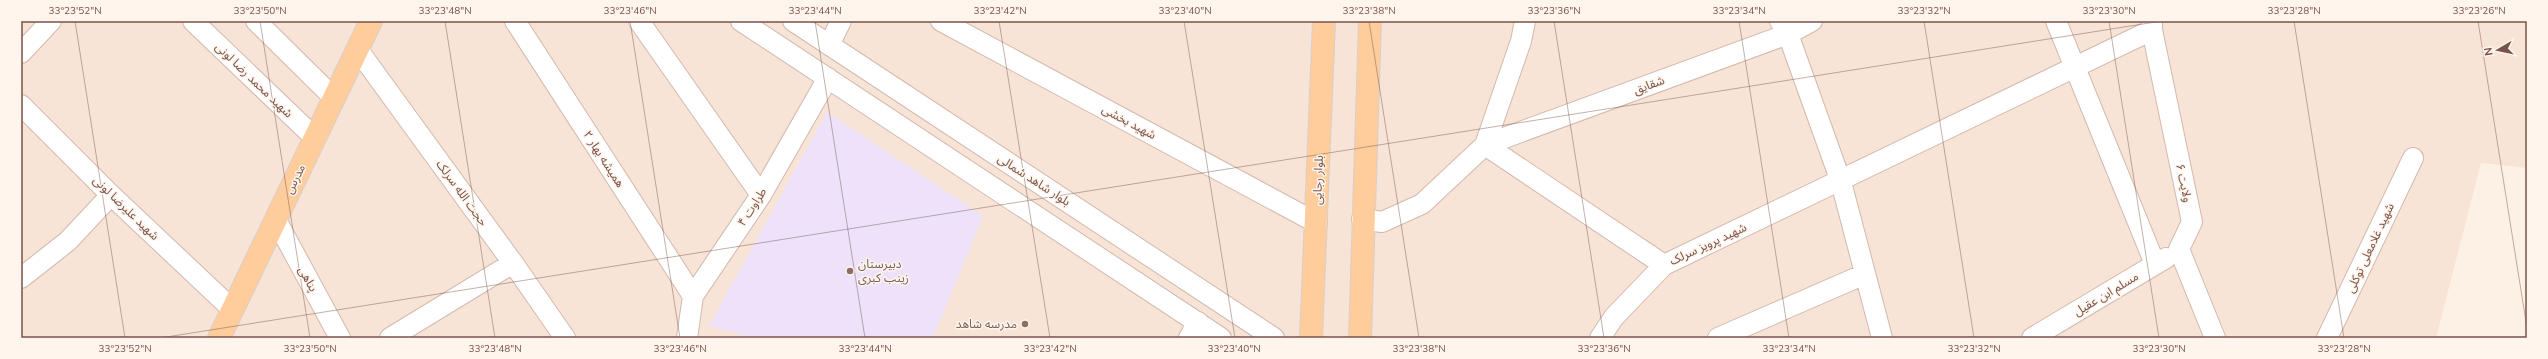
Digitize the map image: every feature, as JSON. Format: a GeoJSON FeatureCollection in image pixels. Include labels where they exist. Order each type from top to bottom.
{"type":"FeatureCollection","features":[{"type":"Feature","properties":{"kind":"main road","name":"مدرس"},"geometry":{"type":"LineString","coordinates":[[219,338],[371,21]]}},
{"type":"Feature","properties":{"kind":"main road","name":"بلوار رجایی"},"geometry":{"type":"LineString","coordinates":[[1311,338],[1317,223],[1324,21]]}},
{"type":"Feature","properties":{"kind":"main road"},"geometry":{"type":"LineString","coordinates":[[1360,338],[1362,219],[1370,21]]}},
{"type":"Feature","properties":{"kind":"street"},"geometry":{"type":"LineString","coordinates":[[21,53],[51,21]]}},
{"type":"Feature","properties":{"kind":"street","name":"شهید محمد رضا لونی"},"geometry":{"type":"LineString","coordinates":[[193,21],[315,138]]}},
{"type":"Feature","properties":{"kind":"street"},"geometry":{"type":"LineString","coordinates":[[256,21],[334,98]]}},
{"type":"Feature","properties":{"kind":"street","name":"همیشه بهار ۲"},"geometry":{"type":"LineString","coordinates":[[515,21],[693,296]]}},
{"type":"Feature","properties":{"kind":"street"},"geometry":{"type":"LineString","coordinates":[[638,21],[761,195]]}},
{"type":"Feature","properties":{"kind":"street"},"geometry":{"type":"LineString","coordinates":[[741,21],[828,78],[1193,330],[1221,338]]}},
{"type":"Feature","properties":{"kind":"street","name":"بلوار شاهد شمالی"},"geometry":{"type":"LineString","coordinates":[[793,21],[1274,338]]}},
{"type":"Feature","properties":{"kind":"street"},"geometry":{"type":"LineString","coordinates":[[829,45],[841,21]]}},
{"type":"Feature","properties":{"kind":"street","name":"شهید بخشی"},"geometry":{"type":"LineString","coordinates":[[941,21],[1317,223]]}},
{"type":"Feature","properties":{"kind":"street"},"geometry":{"type":"LineString","coordinates":[[1362,219],[1382,222],[1422,204],[1485,145],[1521,41],[1525,21]]}},
{"type":"Feature","properties":{"kind":"street","name":"شقایق"},"geometry":{"type":"LineString","coordinates":[[1485,145],[1784,27],[1812,21]]}},
{"type":"Feature","properties":{"kind":"street"},"geometry":{"type":"LineString","coordinates":[[2056,21],[2155,264]]}},
{"type":"Feature","properties":{"kind":"street","name":"شهید پرویز سرلک"},"geometry":{"type":"LineString","coordinates":[[1600,338],[1614,317],[1664,265],[1841,182],[2075,67],[2152,26]]}},
{"type":"Feature","properties":{"kind":"street","name":"ولایت ۶"},"geometry":{"type":"LineString","coordinates":[[2152,26],[2192,222],[2179,249]]}},
{"type":"Feature","properties":{"kind":"street"},"geometry":{"type":"LineString","coordinates":[[1784,27],[1841,182],[1882,338]]}},
{"type":"Feature","properties":{"kind":"street","name":"حجت الله سرلک"},"geometry":{"type":"LineString","coordinates":[[358,50],[513,263],[565,338]]}},
{"type":"Feature","properties":{"kind":"street","name":"طراوت ۴"},"geometry":{"type":"LineString","coordinates":[[687,338],[693,296],[761,195],[828,78]]}},
{"type":"Feature","properties":{"kind":"street","name":"شهید علیرضا لونی"},"geometry":{"type":"LineString","coordinates":[[21,105],[111,195],[233,310]]}},
{"type":"Feature","properties":{"kind":"street"},"geometry":{"type":"LineString","coordinates":[[1485,145],[1664,265]]}},
{"type":"Feature","properties":{"kind":"street","name":"شهید غلامعلی توکلی"},"geometry":{"type":"LineString","coordinates":[[2327,338],[2413,158]]}},
{"type":"Feature","properties":{"kind":"street"},"geometry":{"type":"LineString","coordinates":[[21,278],[68,241],[111,195]]}},
{"type":"Feature","properties":{"kind":"street","name":"پناهی"},"geometry":{"type":"LineString","coordinates":[[276,220],[340,338]]}},
{"type":"Feature","properties":{"kind":"street"},"geometry":{"type":"LineString","coordinates":[[2179,249],[2215,338]]}},
{"type":"Feature","properties":{"kind":"street","name":"مسلم ابن عقیل"},"geometry":{"type":"LineString","coordinates":[[2032,338],[2179,249]]}},
{"type":"Feature","properties":{"kind":"street"},"geometry":{"type":"LineString","coordinates":[[390,338],[513,263]]}},
{"type":"Feature","properties":{"kind":"street"},"geometry":{"type":"LineString","coordinates":[[1718,338],[1865,274]]}},
{"type":"Feature","properties":{"kind":"shaded area"},"geometry":{"type":"Polygon","coordinates":[[[21,21],[2527,21],[2527,168],[2481,163],[2436,338],[21,338],[21,21]]]}},
{"type":"Feature","properties":{"kind":"shaded area","name":"دبیرستان زینب کبری"},"geometry":{"type":"Polygon","coordinates":[[[827,112],[983,216],[933,338],[754,338],[709,326],[827,112]]]}},
{"type":"Feature","properties":{"kind":"place","name":"دبیرستان زینب کبری"},"geometry":{"type":"Point","coordinates":[850,271]}},
{"type":"Feature","properties":{"kind":"place","name":"مدرسه شاهد"},"geometry":{"type":"Point","coordinates":[1025,324]}}]}
